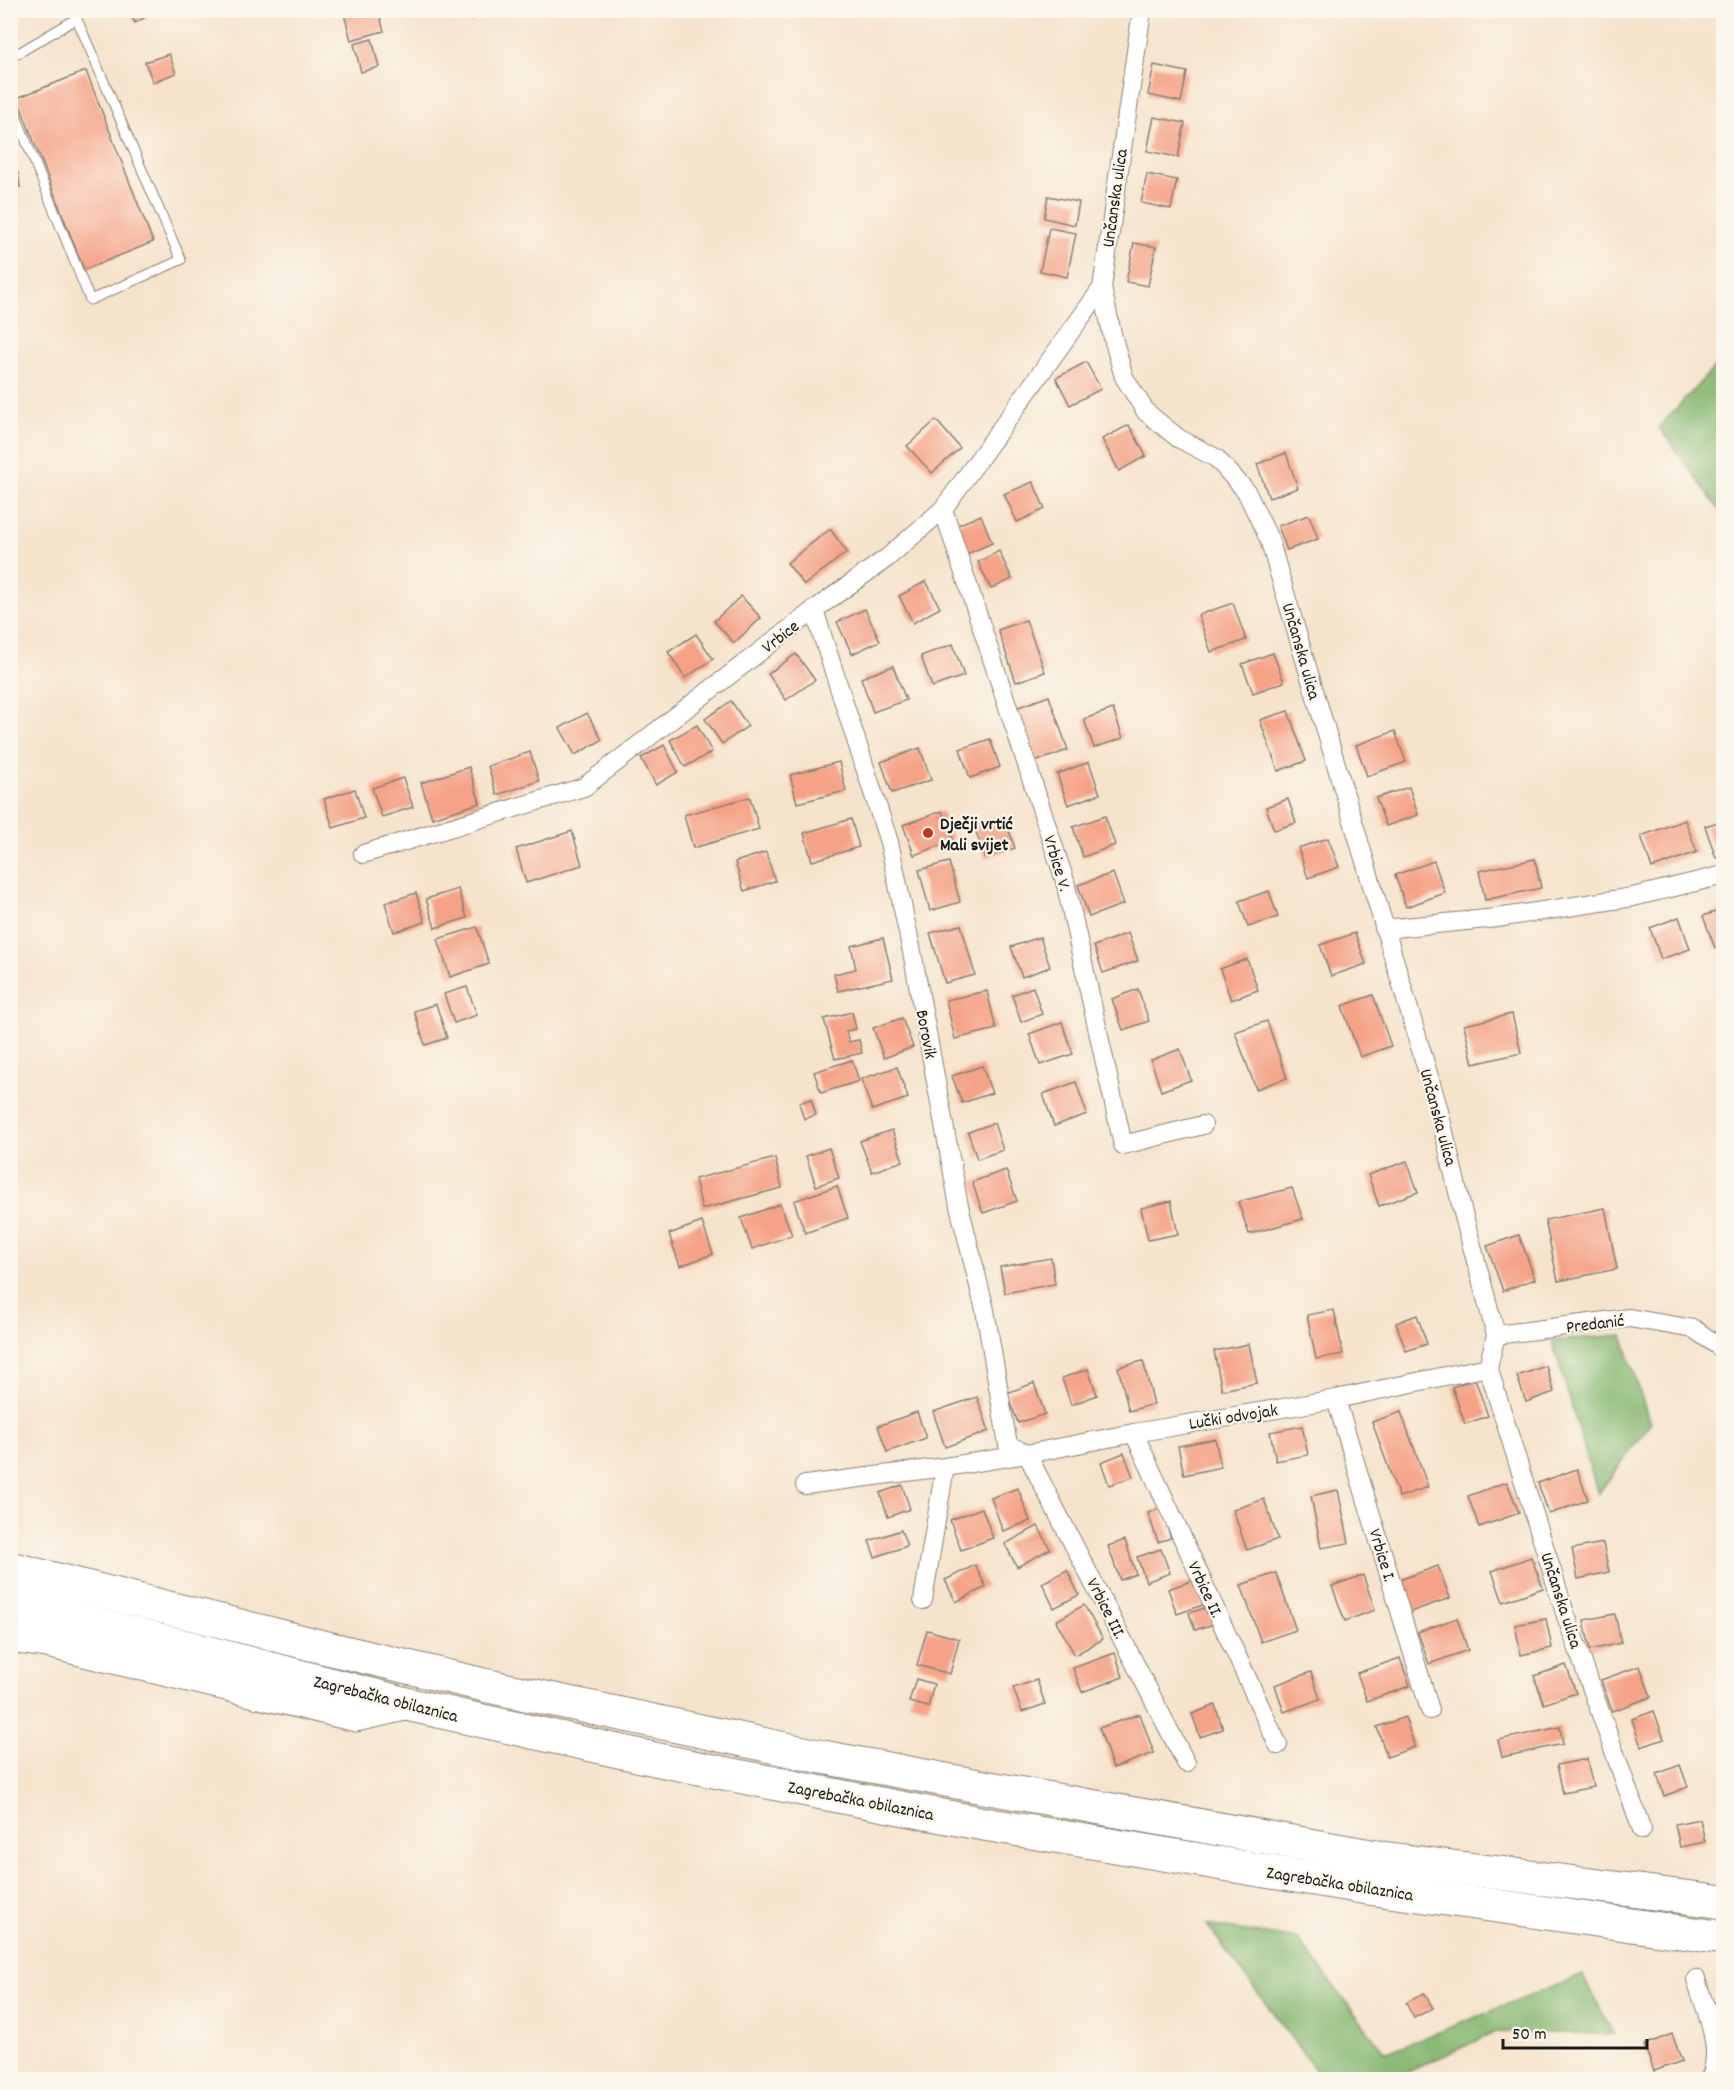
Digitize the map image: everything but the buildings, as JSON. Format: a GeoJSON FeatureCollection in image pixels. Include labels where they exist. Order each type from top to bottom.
{"type":"FeatureCollection","features":[{"type":"Feature","properties":{"kind":"highway"},"geometry":{"type":"LineString","coordinates":[[10,1550],[75,1584]]}},
{"type":"Feature","properties":{"kind":"highway","name":"Zagrebačka obilaznica"},"geometry":{"type":"LineString","coordinates":[[10,1568],[483,1685],[868,1765],[1382,1858],[1724,1902]]}},
{"type":"Feature","properties":{"kind":"highway","name":"Zagrebačka obilaznica"},"geometry":{"type":"LineString","coordinates":[[10,1601],[406,1704],[659,1760],[984,1824],[1368,1888],[1724,1938]]}},
{"type":"Feature","properties":{"kind":"highway"},"geometry":{"type":"LineString","coordinates":[[10,1636],[47,1641],[356,1715],[406,1704]]}},
{"type":"Feature","properties":{"kind":"street","name":"Unčanska ulica"},"geometry":{"type":"LineString","coordinates":[[1142,10],[1102,288],[1124,377],[1146,412],[1178,438],[1216,458],[1246,491],[1269,539],[1438,1107],[1463,1213],[1496,1335]]}},
{"type":"Feature","properties":{"kind":"street","name":"Vrbice"},"geometry":{"type":"LineString","coordinates":[[363,854],[584,787],[814,610],[887,558],[943,509],[1102,288]]}},
{"type":"Feature","properties":{"kind":"street","name":"Vrbice V."},"geometry":{"type":"LineString","coordinates":[[943,509],[1065,881],[1123,1145],[1203,1125]]}},
{"type":"Feature","properties":{"kind":"street","name":"Borovik"},"geometry":{"type":"LineString","coordinates":[[814,610],[889,842],[913,957],[959,1206],[985,1310],[1008,1445],[1027,1454]]}},
{"type":"Feature","properties":{"kind":"street"},"geometry":{"type":"LineString","coordinates":[[1384,929],[1497,918],[1633,897],[1724,875]]}},
{"type":"Feature","properties":{"kind":"street","name":"Predanić"},"geometry":{"type":"LineString","coordinates":[[1496,1335],[1629,1318],[1694,1329],[1724,1350]]}},
{"type":"Feature","properties":{"kind":"street"},"geometry":{"type":"LineString","coordinates":[[1488,1368],[1496,1335]]}},
{"type":"Feature","properties":{"kind":"street","name":"Unčanska ulica"},"geometry":{"type":"LineString","coordinates":[[1488,1368],[1565,1612],[1642,1830]]}},
{"type":"Feature","properties":{"kind":"street","name":"Lučki odvojak"},"geometry":{"type":"LineString","coordinates":[[805,1485],[1027,1454],[1134,1433],[1336,1399],[1488,1368]]}},
{"type":"Feature","properties":{"kind":"street","name":"Vrbice I."},"geometry":{"type":"LineString","coordinates":[[1336,1399],[1430,1710]]}},
{"type":"Feature","properties":{"kind":"street","name":"Vrbice II."},"geometry":{"type":"LineString","coordinates":[[1134,1433],[1278,1745]]}},
{"type":"Feature","properties":{"kind":"street","name":"Vrbice III."},"geometry":{"type":"LineString","coordinates":[[1027,1454],[1186,1763]]}},
{"type":"Feature","properties":{"kind":"street"},"geometry":{"type":"LineString","coordinates":[[923,1600],[945,1467]]}},
{"type":"Feature","properties":{"kind":"street"},"geometry":{"type":"LineString","coordinates":[[1696,1979],[1716,2050],[1714,2069],[1709,2079]]}},
{"type":"Feature","properties":{"kind":"lane"},"geometry":{"type":"LineString","coordinates":[[10,58],[74,15],[181,260],[90,300],[10,100]]}},
{"type":"Feature","properties":{"kind":"green space"},"geometry":{"type":"Polygon","coordinates":[[[1723,358],[1723,515],[1659,427],[1723,358]]]}},
{"type":"Feature","properties":{"kind":"green space"},"geometry":{"type":"Polygon","coordinates":[[[1622,1335],[1650,1424],[1598,1494],[1552,1341],[1622,1335]]]}},
{"type":"Feature","properties":{"kind":"green space"},"geometry":{"type":"Polygon","coordinates":[[[1207,1925],[1298,1939],[1385,2053],[1583,1975],[1613,2034],[1496,2032],[1392,2079],[1322,2079],[1207,1925]]]}},
{"type":"Feature","properties":{"kind":"place","name":"Dječji vrtić Mali svijet"},"geometry":{"type":"Point","coordinates":[928,833]}}]}
